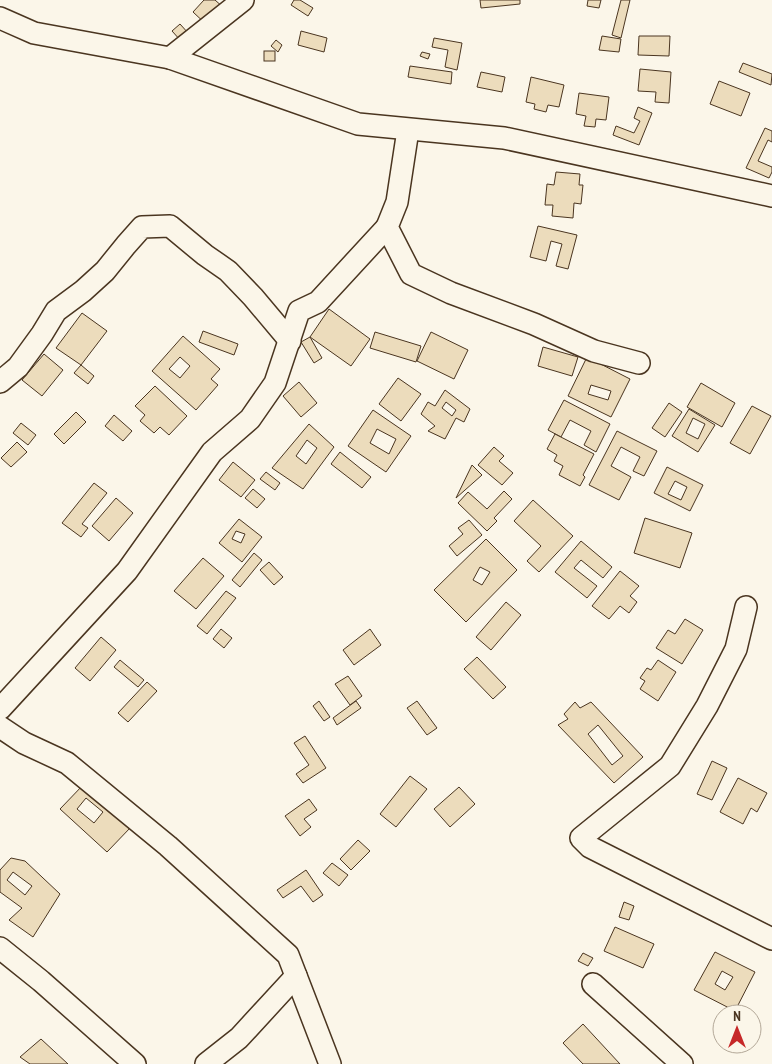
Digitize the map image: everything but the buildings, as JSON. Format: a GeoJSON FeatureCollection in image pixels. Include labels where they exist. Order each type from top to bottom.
{"type":"FeatureCollection","features":[{"type":"Feature","properties":{"kind":"street"},"geometry":{"type":"LineString","coordinates":[[170,58],[243,0]]}},
{"type":"Feature","properties":{"kind":"street"},"geometry":{"type":"LineString","coordinates":[[0,18],[34,32],[170,58],[358,124],[504,138],[772,196]]}},
{"type":"Feature","properties":{"kind":"street"},"geometry":{"type":"LineString","coordinates":[[0,709],[127,572],[212,452],[250,419],[275,382],[299,311],[318,302],[387,226],[397,202],[408,130]]}},
{"type":"Feature","properties":{"kind":"street"},"geometry":{"type":"LineString","coordinates":[[0,382],[18,367],[56,311],[105,271],[142,227],[170,226],[228,271],[290,341]]}},
{"type":"Feature","properties":{"kind":"street"},"geometry":{"type":"LineString","coordinates":[[387,226],[411,274],[451,293],[534,324],[594,351],[639,363]]}},
{"type":"Feature","properties":{"kind":"street"},"geometry":{"type":"LineString","coordinates":[[746,607],[736,649],[707,706],[670,766],[581,838],[590,847],[772,939]]}},
{"type":"Feature","properties":{"kind":"street"},"geometry":{"type":"LineString","coordinates":[[0,727],[24,743],[67,763],[168,846],[288,955],[330,1064]]}},
{"type":"Feature","properties":{"kind":"street"},"geometry":{"type":"LineString","coordinates":[[0,948],[41,981],[134,1064]]}},
{"type":"Feature","properties":{"kind":"street"},"geometry":{"type":"LineString","coordinates":[[206,1064],[239,1038],[296,976]]}},
{"type":"Feature","properties":{"kind":"street"},"geometry":{"type":"LineString","coordinates":[[593,984],[682,1064]]}}]}
